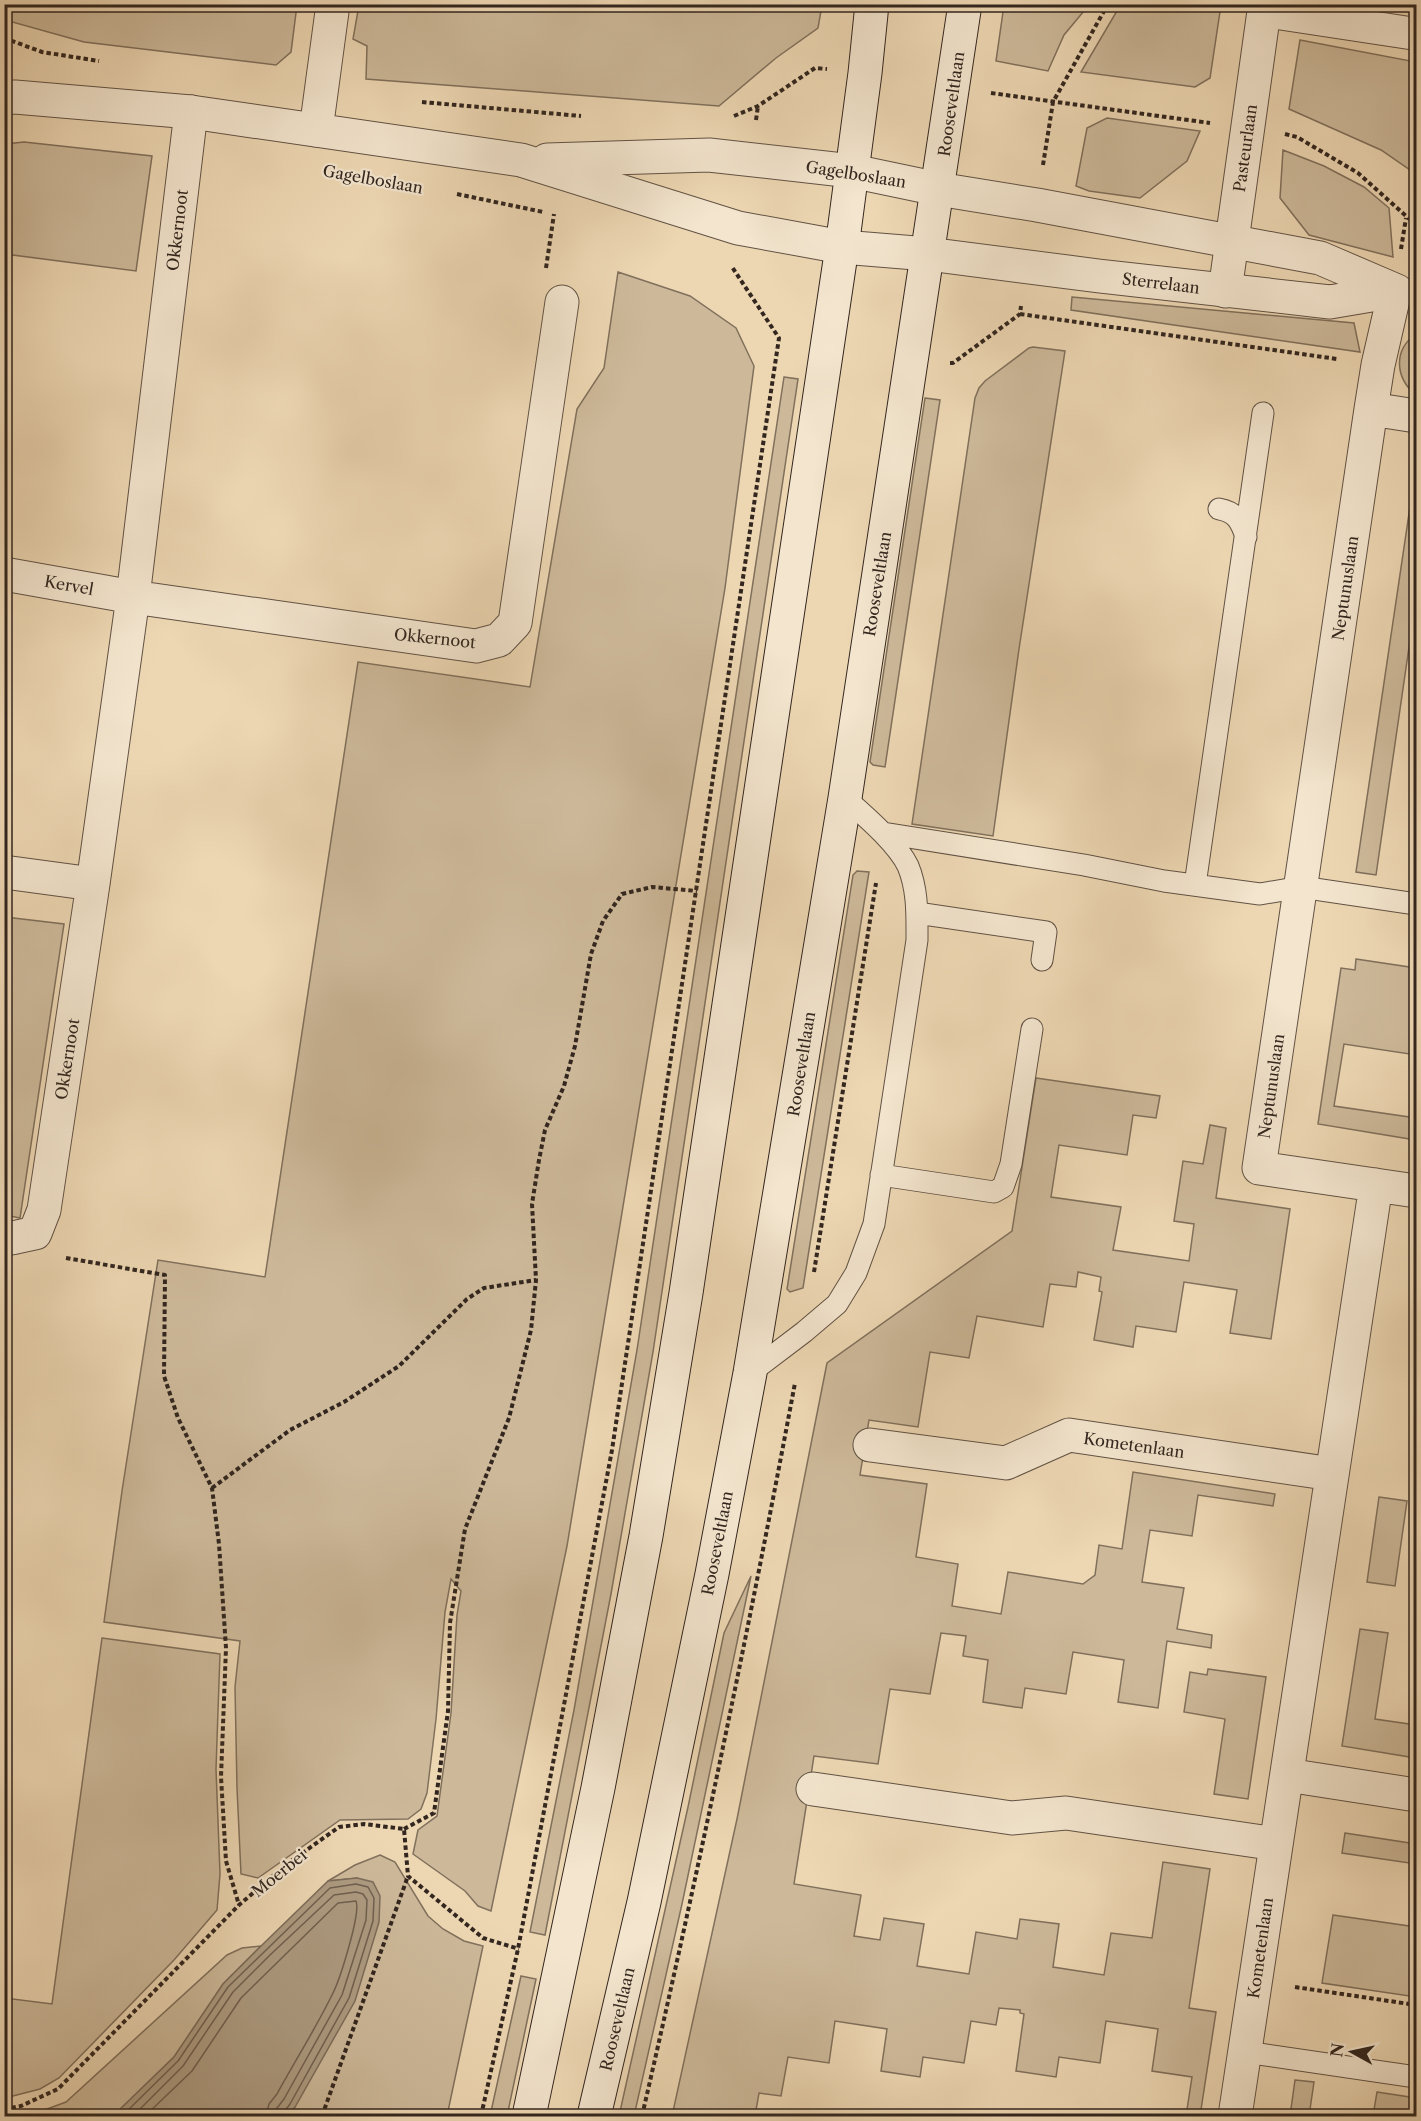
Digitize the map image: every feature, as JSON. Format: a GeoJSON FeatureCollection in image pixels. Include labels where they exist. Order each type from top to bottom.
{"type":"FeatureCollection","features":[{"type":"Feature","properties":{"kind":"street"},"geometry":{"type":"LineString","coordinates":[[316,130],[333,4]]}},
{"type":"Feature","properties":{"kind":"street"},"geometry":{"type":"LineString","coordinates":[[529,2116],[598,1788],[641,1559],[686,1293],[842,247],[872,4]]}},
{"type":"Feature","properties":{"kind":"street","name":"Rooseveltlaan"},"geometry":{"type":"LineString","coordinates":[[594,2116],[644,1902],[714,1563],[750,1373],[845,798],[965,4]]}},
{"type":"Feature","properties":{"kind":"street"},"geometry":{"type":"LineString","coordinates":[[1264,8],[1416,34]]}},
{"type":"Feature","properties":{"kind":"street","name":"Pasteurlaan"},"geometry":{"type":"LineString","coordinates":[[1225,291],[1264,8]]}},
{"type":"Feature","properties":{"kind":"street","name":"Gagelboslaan"},"geometry":{"type":"LineString","coordinates":[[4,98],[15,97],[191,112],[521,160],[738,228],[842,247],[928,254]]}},
{"type":"Feature","properties":{"kind":"street","name":"Okkernoot"},"geometry":{"type":"LineString","coordinates":[[20,1235],[44,1210],[133,597],[191,112]]}},
{"type":"Feature","properties":{"kind":"street","name":"Gagelboslaan"},"geometry":{"type":"LineString","coordinates":[[521,160],[709,155],[852,171],[938,189]]}},
{"type":"Feature","properties":{"kind":"street"},"geometry":{"type":"LineString","coordinates":[[938,189],[1036,204],[1320,258],[1406,293]]}},
{"type":"Feature","properties":{"kind":"street","name":"Sterrelaan"},"geometry":{"type":"LineString","coordinates":[[928,254],[1330,302],[1406,293]]}},
{"type":"Feature","properties":{"kind":"street","name":"Neptunuslaan"},"geometry":{"type":"LineString","coordinates":[[1376,1185],[1259,1168],[1378,365],[1406,293]]}},
{"type":"Feature","properties":{"kind":"street","name":"Okkernoot"},"geometry":{"type":"LineString","coordinates":[[133,597],[477,646],[499,639],[515,623],[562,302]]}},
{"type":"Feature","properties":{"kind":"street"},"geometry":{"type":"LineString","coordinates":[[1371,409],[1416,416]]}},
{"type":"Feature","properties":{"kind":"street","name":"Kervel"},"geometry":{"type":"LineString","coordinates":[[4,574],[133,597]]}},
{"type":"Feature","properties":{"kind":"street"},"geometry":{"type":"LineString","coordinates":[[4,872],[93,884]]}},
{"type":"Feature","properties":{"kind":"street"},"geometry":{"type":"LineString","coordinates":[[1376,1185],[1416,1191]]}},
{"type":"Feature","properties":{"kind":"street","name":"Kometenlaan"},"geometry":{"type":"LineString","coordinates":[[1235,2116],[1376,1185]]}},
{"type":"Feature","properties":{"kind":"street","name":"Kometenlaan"},"geometry":{"type":"LineString","coordinates":[[870,1444],[1006,1463],[1069,1435],[1332,1474]]}},
{"type":"Feature","properties":{"kind":"street"},"geometry":{"type":"LineString","coordinates":[[1287,1775],[1416,1795]]}},
{"type":"Feature","properties":{"kind":"street"},"geometry":{"type":"LineString","coordinates":[[813,1789],[1012,1818],[1066,1813],[1276,1845]]}},
{"type":"Feature","properties":{"kind":"lane"},"geometry":{"type":"LineString","coordinates":[[1195,885],[1263,413]]}},
{"type":"Feature","properties":{"kind":"lane"},"geometry":{"type":"LineString","coordinates":[[1219,509],[1228,510],[1242,522],[1246,537]]}},
{"type":"Feature","properties":{"kind":"lane"},"geometry":{"type":"LineString","coordinates":[[750,1373],[837,1304],[856,1273],[874,1224],[917,940],[917,900],[908,866],[884,834],[845,798]]}},
{"type":"Feature","properties":{"kind":"lane"},"geometry":{"type":"LineString","coordinates":[[884,834],[1084,865],[1164,881],[1260,894],[1301,886],[1416,903]]}},
{"type":"Feature","properties":{"kind":"lane"},"geometry":{"type":"LineString","coordinates":[[917,913],[1046,932],[1042,960]]}},
{"type":"Feature","properties":{"kind":"lane"},"geometry":{"type":"LineString","coordinates":[[881,1175],[994,1192],[1003,1187],[1011,1164],[1032,1029]]}},
{"type":"Feature","properties":{"kind":"lane"},"geometry":{"type":"LineString","coordinates":[[1245,2052],[1416,2077]]}},
{"type":"Feature","properties":{"kind":"path"},"geometry":{"type":"LineString","coordinates":[[1108,4],[1053,102],[1247,128],[1297,137],[1324,151],[1377,188],[1406,218],[1416,225]]}},
{"type":"Feature","properties":{"kind":"path"},"geometry":{"type":"LineString","coordinates":[[4,39],[42,52],[101,61]]}},
{"type":"Feature","properties":{"kind":"path"},"geometry":{"type":"LineString","coordinates":[[416,102],[581,116]]}},
{"type":"Feature","properties":{"kind":"path"},"geometry":{"type":"LineString","coordinates":[[729,118],[758,106],[748,159]]}},
{"type":"Feature","properties":{"kind":"path"},"geometry":{"type":"LineString","coordinates":[[451,193],[565,217]]}},
{"type":"Feature","properties":{"kind":"path"},"geometry":{"type":"LineString","coordinates":[[554,214],[544,277],[562,302]]}},
{"type":"Feature","properties":{"kind":"path"},"geometry":{"type":"LineString","coordinates":[[732,268],[738,228]]}},
{"type":"Feature","properties":{"kind":"path"},"geometry":{"type":"LineString","coordinates":[[482,2116],[518,1949],[612,1450],[779,338],[732,268],[727,265]]}},
{"type":"Feature","properties":{"kind":"path"},"geometry":{"type":"LineString","coordinates":[[1020,315],[1378,365]]}},
{"type":"Feature","properties":{"kind":"path"},"geometry":{"type":"LineString","coordinates":[[322,2116],[408,1876],[404,1830],[434,1813],[448,1711],[450,1623],[465,1529],[509,1418],[531,1330],[536,1280],[532,1203],[545,1130],[564,1086],[575,1046],[591,954],[603,921],[622,894],[652,887],[697,891]]}},
{"type":"Feature","properties":{"kind":"path"},"geometry":{"type":"LineString","coordinates":[[20,1235],[48,1255],[165,1275],[164,1376],[178,1418],[212,1488],[219,1544],[226,1648],[221,1778],[226,1861],[239,1905]]}},
{"type":"Feature","properties":{"kind":"path"},"geometry":{"type":"LineString","coordinates":[[212,1488],[290,1430],[344,1402],[399,1366],[467,1299],[484,1288],[536,1280]]}},
{"type":"Feature","properties":{"kind":"path","name":"Moerbei"},"geometry":{"type":"LineString","coordinates":[[4,2109],[21,2106],[58,2089],[239,1905],[286,1864],[339,1827],[364,1824],[404,1830]]}},
{"type":"Feature","properties":{"kind":"path"},"geometry":{"type":"LineString","coordinates":[[408,1876],[483,1938],[562,1959]]}},
{"type":"Feature","properties":{"kind":"path"},"geometry":{"type":"LineString","coordinates":[[1256,1982],[1416,2005]]}},
{"type":"Feature","properties":{"kind":"shaded area"},"geometry":{"type":"Polygon","coordinates":[[[359,4],[822,5],[818,28],[776,58],[719,106],[366,79],[367,46],[353,39],[359,4]]]}},
{"type":"Feature","properties":{"kind":"shaded area"},"geometry":{"type":"Polygon","coordinates":[[[1004,4],[1089,5],[1064,35],[1048,71],[996,61],[1004,4]]]}},
{"type":"Feature","properties":{"kind":"shaded area"},"geometry":{"type":"Polygon","coordinates":[[[1121,4],[1221,5],[1210,78],[1195,87],[1081,72],[1121,4]]]}},
{"type":"Feature","properties":{"kind":"shaded area"},"geometry":{"type":"Polygon","coordinates":[[[4,5],[297,5],[291,52],[276,65],[84,42],[5,20],[4,5]]]}},
{"type":"Feature","properties":{"kind":"shaded area"},"geometry":{"type":"Polygon","coordinates":[[[1300,40],[1416,62],[1416,174],[1381,150],[1289,109],[1300,40]]]}},
{"type":"Feature","properties":{"kind":"shaded area"},"geometry":{"type":"Polygon","coordinates":[[[1107,118],[1200,131],[1187,161],[1140,198],[1089,191],[1076,186],[1087,128],[1107,118]]]}},
{"type":"Feature","properties":{"kind":"shaded area"},"geometry":{"type":"Polygon","coordinates":[[[24,142],[152,156],[136,271],[5,254],[5,144],[24,142]]]}},
{"type":"Feature","properties":{"kind":"shaded area"},"geometry":{"type":"Polygon","coordinates":[[[1283,150],[1324,166],[1364,187],[1389,208],[1393,257],[1309,235],[1280,198],[1283,150]]]}},
{"type":"Feature","properties":{"kind":"shaded area"},"geometry":{"type":"Polygon","coordinates":[[[618,272],[690,296],[736,328],[754,366],[725,588],[567,1546],[491,1911],[478,1906],[465,1891],[413,1854],[418,1830],[437,1816],[451,1713],[457,1615],[461,1591],[451,1579],[445,1612],[427,1793],[421,1809],[408,1819],[340,1820],[258,1878],[241,1874],[235,1687],[240,1641],[104,1622],[158,1260],[265,1277],[358,662],[530,687],[577,409],[604,368],[618,272]]]}},
{"type":"Feature","properties":{"kind":"shaded area"},"geometry":{"type":"Polygon","coordinates":[[[1072,297],[1354,323],[1360,352],[1071,310],[1072,297]]]}},
{"type":"Feature","properties":{"kind":"shaded area"},"geometry":{"type":"Polygon","coordinates":[[[1416,334],[1416,395],[1404,381],[1400,356],[1403,348],[1416,334]]]}},
{"type":"Feature","properties":{"kind":"shaded area"},"geometry":{"type":"Polygon","coordinates":[[[1033,347],[1065,351],[993,836],[912,824],[975,398],[985,381],[1033,347]]]}},
{"type":"Feature","properties":{"kind":"shaded area"},"geometry":{"type":"Polygon","coordinates":[[[784,377],[798,379],[653,1352],[611,1594],[545,1935],[530,1932],[574,1710],[637,1350],[784,377]]]}},
{"type":"Feature","properties":{"kind":"shaded area"},"geometry":{"type":"Polygon","coordinates":[[[925,398],[940,400],[885,767],[873,765],[870,762],[925,398]]]}},
{"type":"Feature","properties":{"kind":"shaded area"},"geometry":{"type":"Polygon","coordinates":[[[1415,473],[1416,599],[1376,875],[1356,872],[1415,473]]]}},
{"type":"Feature","properties":{"kind":"shaded area"},"geometry":{"type":"Polygon","coordinates":[[[857,871],[869,872],[803,1288],[790,1292],[787,1289],[853,875],[857,871]]]}},
{"type":"Feature","properties":{"kind":"shaded area"},"geometry":{"type":"Polygon","coordinates":[[[5,917],[64,924],[20,1218],[5,1215],[5,917]]]}},
{"type":"Feature","properties":{"kind":"shaded area"},"geometry":{"type":"Polygon","coordinates":[[[1356,959],[1416,968],[1416,1055],[1344,1044],[1334,1106],[1416,1118],[1416,1140],[1318,1124],[1341,968],[1355,970],[1356,959]]]}},
{"type":"Feature","properties":{"kind":"shaded area"},"geometry":{"type":"Polygon","coordinates":[[[1036,1078],[1160,1096],[1156,1118],[1133,1115],[1127,1155],[1059,1145],[1051,1197],[1121,1207],[1113,1250],[1189,1261],[1194,1224],[1174,1221],[1183,1161],[1203,1164],[1210,1125],[1226,1128],[1216,1198],[1290,1209],[1271,1339],[1230,1333],[1237,1290],[1184,1282],[1176,1332],[1136,1326],[1133,1347],[1094,1340],[1102,1292],[1099,1291],[1101,1277],[1078,1272],[1076,1287],[1050,1284],[1043,1327],[977,1316],[969,1358],[930,1352],[918,1427],[869,1420],[860,1475],[927,1484],[916,1557],[958,1564],[952,1606],[1001,1614],[1008,1572],[1083,1584],[1095,1575],[1099,1545],[1122,1549],[1133,1472],[1275,1494],[1273,1506],[1198,1495],[1192,1536],[1150,1530],[1142,1582],[1184,1588],[1177,1629],[1212,1635],[1211,1648],[1167,1641],[1158,1708],[1118,1702],[1124,1660],[1073,1652],[1066,1694],[1025,1688],[1022,1708],[983,1702],[988,1660],[963,1656],[966,1636],[941,1633],[930,1694],[890,1689],[878,1764],[814,1756],[794,1884],[861,1895],[854,1936],[880,1940],[884,1918],[924,1924],[917,1966],[969,1974],[976,1932],[1017,1939],[1020,1919],[1059,1924],[1053,1967],[1104,1975],[1111,1933],[1152,1938],[1163,1862],[1210,1869],[1189,2008],[1216,2012],[1200,2116],[1186,2116],[1192,2077],[1152,2071],[1158,2029],[1106,2021],[1100,2063],[1059,2057],[1056,2077],[1016,2071],[1024,2014],[1020,2013],[1020,2010],[999,2008],[996,2025],[971,2021],[964,2063],[923,2057],[920,2077],[881,2071],[887,2029],[835,2021],[829,2063],[788,2057],[781,2096],[759,2093],[755,2116],[672,2116],[737,1819],[827,1363],[1012,1231],[1036,1078]]]}},
{"type":"Feature","properties":{"kind":"shaded area"},"geometry":{"type":"Polygon","coordinates":[[[1379,1497],[1407,1501],[1395,1586],[1367,1582],[1379,1497]]]}},
{"type":"Feature","properties":{"kind":"shaded area"},"geometry":{"type":"Polygon","coordinates":[[[751,1576],[682,1904],[634,2116],[619,2116],[724,1633],[751,1576]]]}},
{"type":"Feature","properties":{"kind":"shaded area"},"geometry":{"type":"Polygon","coordinates":[[[1360,1629],[1388,1633],[1375,1719],[1416,1725],[1416,1758],[1342,1746],[1360,1629]]]}},
{"type":"Feature","properties":{"kind":"shaded area"},"geometry":{"type":"Polygon","coordinates":[[[102,1638],[220,1654],[216,1769],[220,1874],[217,1910],[174,1960],[59,2078],[40,2089],[5,2098],[5,1998],[52,2004],[102,1638]]]}},
{"type":"Feature","properties":{"kind":"shaded area"},"geometry":{"type":"Polygon","coordinates":[[[1208,1669],[1266,1677],[1248,1799],[1214,1794],[1225,1719],[1184,1712],[1190,1672],[1207,1675],[1208,1669]]]}},
{"type":"Feature","properties":{"kind":"shaded area"},"geometry":{"type":"Polygon","coordinates":[[[1345,1833],[1416,1844],[1416,1864],[1342,1853],[1345,1833]]]}},
{"type":"Feature","properties":{"kind":"shaded area"},"geometry":{"type":"Polygon","coordinates":[[[380,1855],[395,1862],[428,1916],[443,1929],[464,1941],[483,1946],[447,2116],[287,2116],[295,2107],[357,1878],[328,1881],[355,1865],[380,1855]]]}},
{"type":"Feature","properties":{"kind":"shaded area"},"geometry":{"type":"Polygon","coordinates":[[[1333,1915],[1416,1927],[1416,1997],[1322,1983],[1333,1915]]]}},
{"type":"Feature","properties":{"kind":"shaded area"},"geometry":{"type":"Polygon","coordinates":[[[261,1946],[223,1984],[174,2057],[113,2116],[28,2116],[66,2102],[227,1955],[242,1948],[261,1946]]]}},
{"type":"Feature","properties":{"kind":"shaded area"},"geometry":{"type":"Polygon","coordinates":[[[521,1976],[536,1979],[507,2116],[490,2116],[521,1976]]]}},
{"type":"Feature","properties":{"kind":"shaded area"},"geometry":{"type":"Polygon","coordinates":[[[1295,2080],[1314,2082],[1309,2116],[1290,2116],[1295,2080]]]}},
{"type":"Feature","properties":{"kind":"shaded area"},"geometry":{"type":"Polygon","coordinates":[[[1377,2092],[1416,2098],[1416,2116],[1373,2116],[1377,2092]]]}},
{"type":"Feature","properties":{"kind":"water"},"geometry":{"type":"Polygon","coordinates":[[[357,1878],[373,1882],[380,1896],[379,1922],[355,2001],[295,2107],[287,2116],[113,2116],[174,2057],[223,1984],[261,1946],[328,1881],[357,1878]]]}}]}
